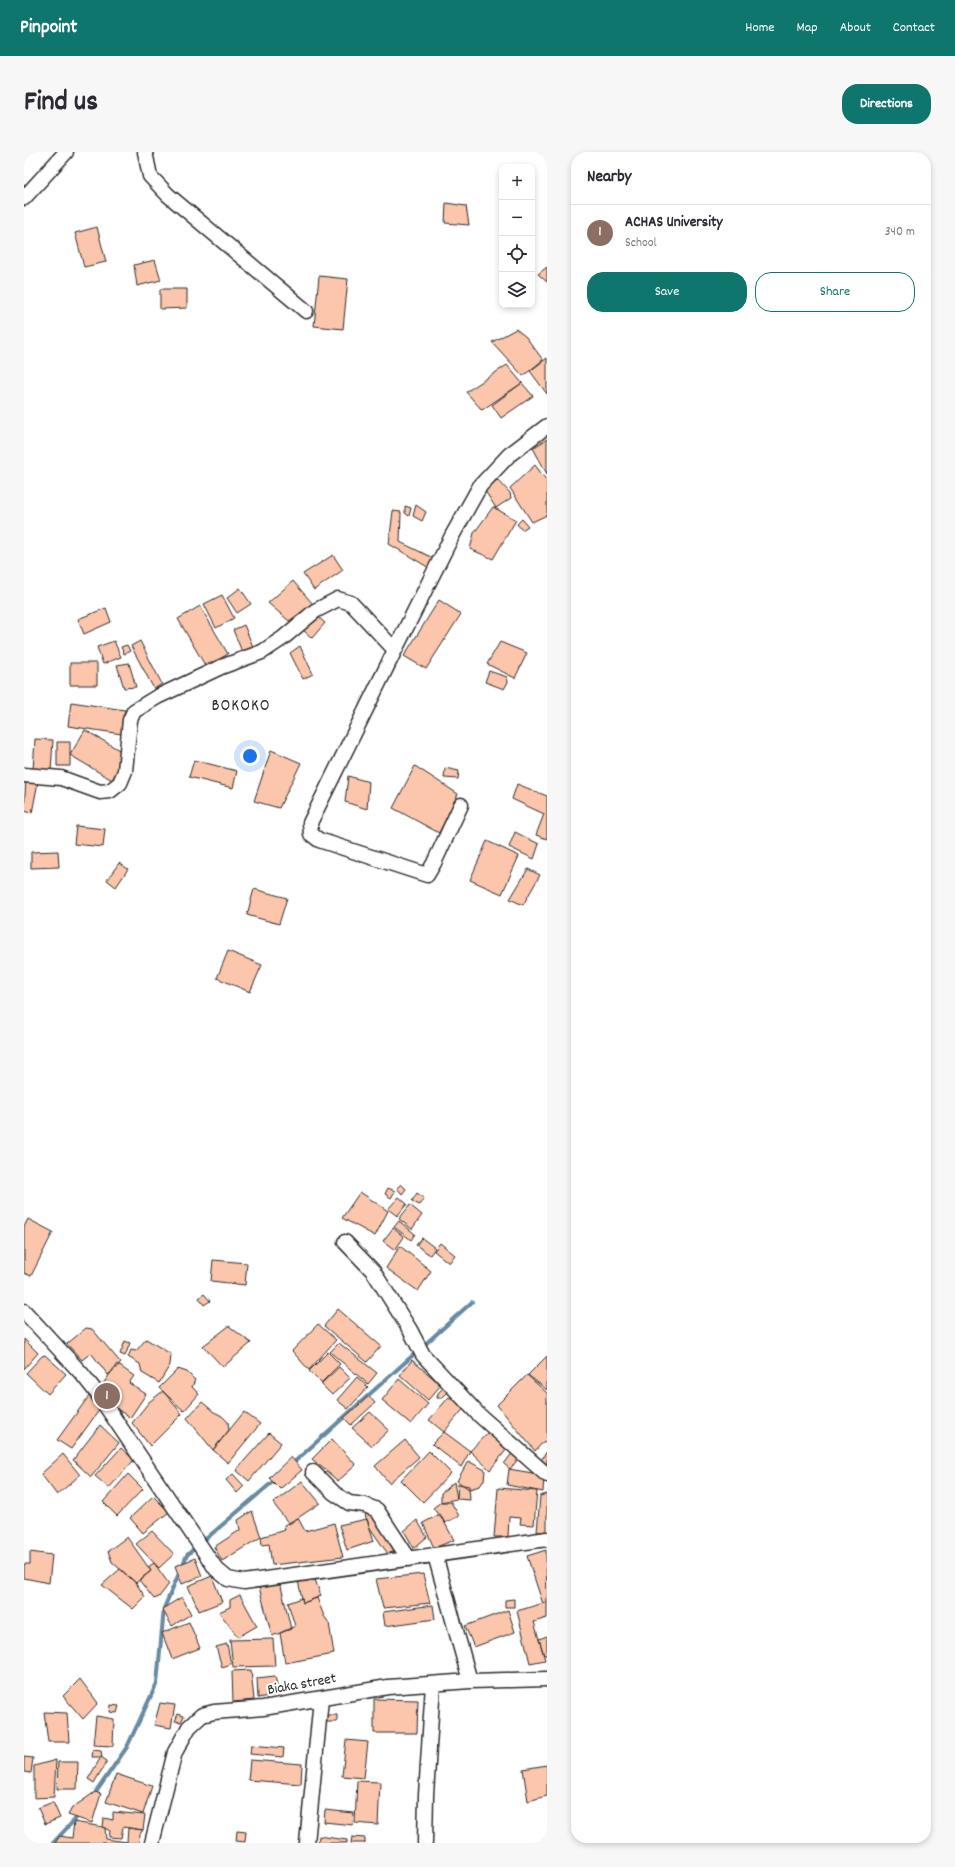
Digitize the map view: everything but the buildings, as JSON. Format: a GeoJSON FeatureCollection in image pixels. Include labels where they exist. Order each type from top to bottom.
{"type":"FeatureCollection","features":[{"type":"Feature","properties":{"kind":"street"},"geometry":{"type":"LineString","coordinates":[[24,198],[66,152]]}},
{"type":"Feature","properties":{"kind":"street"},"geometry":{"type":"LineString","coordinates":[[145,152],[150,176],[168,195],[306,311]]}},
{"type":"Feature","properties":{"kind":"street"},"geometry":{"type":"LineString","coordinates":[[461,805],[427,875],[319,840],[311,834],[310,824],[452,536],[480,486],[509,455],[547,426]]}},
{"type":"Feature","properties":{"kind":"street"},"geometry":{"type":"LineString","coordinates":[[24,776],[61,778],[100,792],[110,791],[120,783],[126,771],[130,720],[134,711],[157,696],[221,667],[262,652],[283,638],[315,611],[338,599],[350,603],[395,650]]}},
{"type":"Feature","properties":{"kind":"street"},"geometry":{"type":"LineString","coordinates":[[345,1242],[373,1271],[410,1330],[423,1355],[478,1414],[547,1475]]}},
{"type":"Feature","properties":{"kind":"street"},"geometry":{"type":"LineString","coordinates":[[24,1311],[82,1374],[97,1393],[216,1569],[228,1579],[244,1582],[547,1539]]}},
{"type":"Feature","properties":{"kind":"street"},"geometry":{"type":"LineString","coordinates":[[313,1472],[334,1493],[349,1503],[365,1505],[377,1510],[409,1559]]}},
{"type":"Feature","properties":{"kind":"street"},"geometry":{"type":"LineString","coordinates":[[436,1555],[470,1681]]}},
{"type":"Feature","properties":{"kind":"street","name":"Biaka street"},"geometry":{"type":"LineString","coordinates":[[152,1843],[175,1752],[188,1728],[202,1716],[214,1712],[263,1708],[388,1687],[470,1681],[547,1679]]}},
{"type":"Feature","properties":{"kind":"street"},"geometry":{"type":"LineString","coordinates":[[425,1843],[426,1795],[433,1684]]}},
{"type":"Feature","properties":{"kind":"street"},"geometry":{"type":"LineString","coordinates":[[307,1843],[321,1699]]}},
{"type":"Feature","properties":{"kind":"waterway"},"geometry":{"type":"LineString","coordinates":[[291,1465],[472,1302]]}},
{"type":"Feature","properties":{"kind":"waterway"},"geometry":{"type":"LineString","coordinates":[[94,1795],[127,1747],[157,1683],[164,1608],[187,1555],[276,1479]]}},
{"type":"Feature","properties":{"kind":"waterway"},"geometry":{"type":"LineString","coordinates":[[53,1843],[80,1814]]}},
{"type":"Feature","properties":{"kind":"place","name":"ACHAS University"},"geometry":{"type":"Point","coordinates":[107,1396]}},
{"type":"Feature","properties":{"kind":"district","name":"BOKOKO"},"geometry":{"type":"Point","coordinates":[241,707]}}]}
